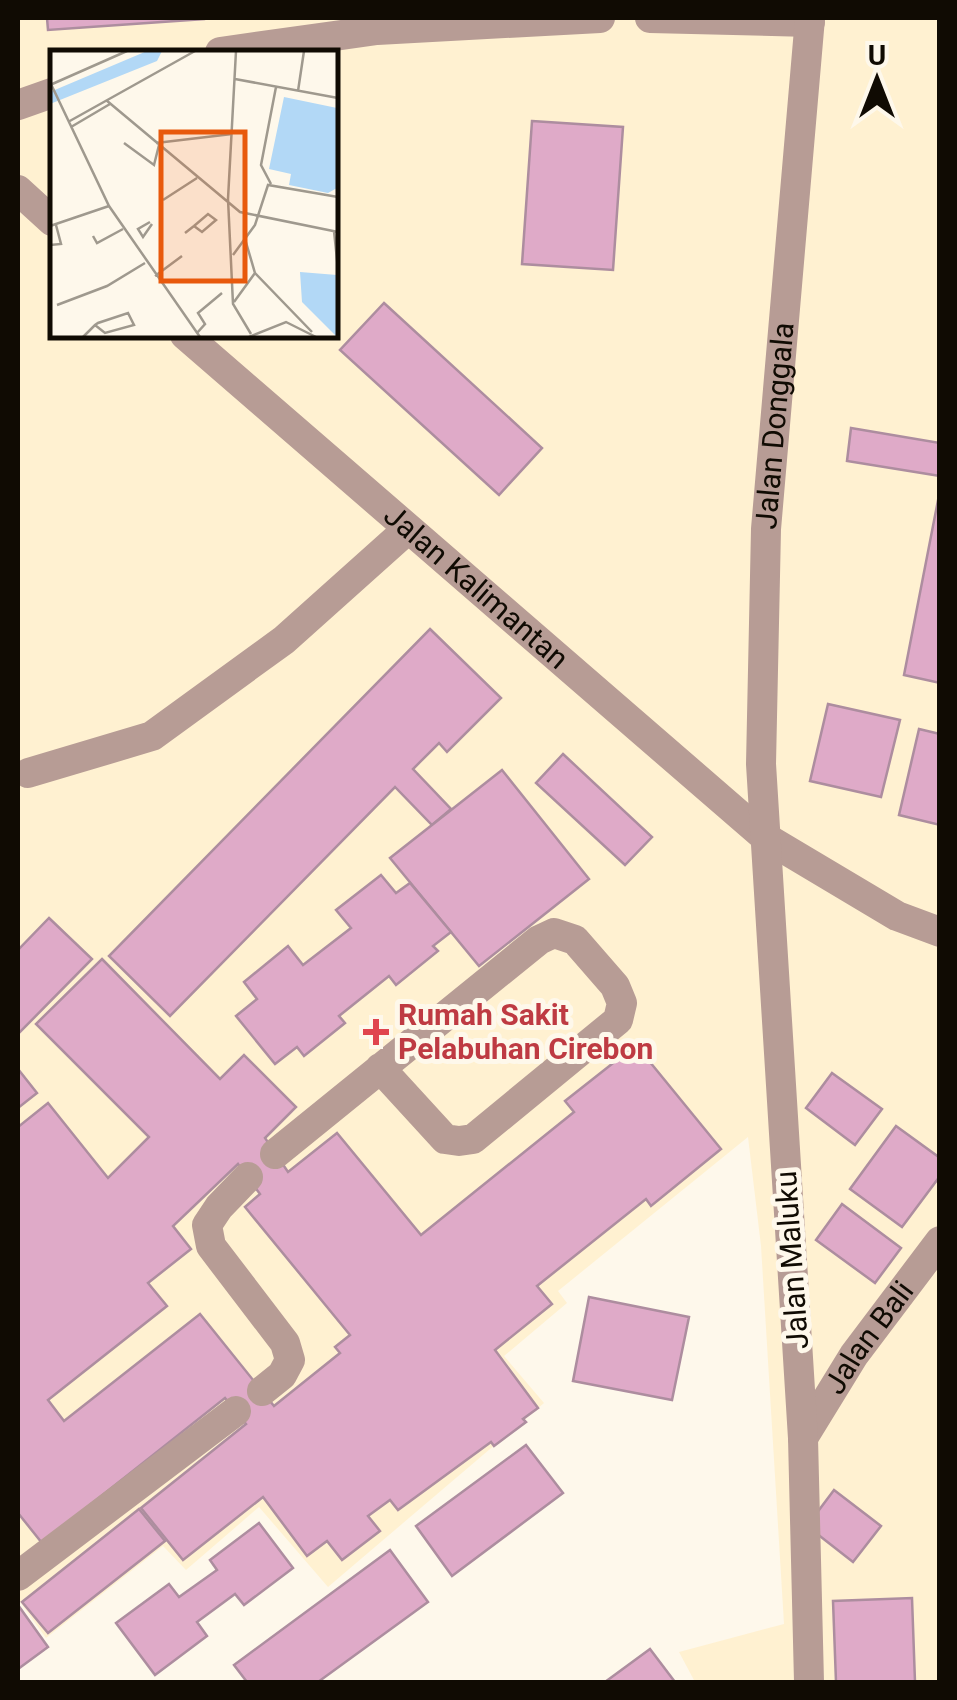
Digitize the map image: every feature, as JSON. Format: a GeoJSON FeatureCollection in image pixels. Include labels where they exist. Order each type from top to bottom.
{"type":"FeatureCollection","features":[{"type":"Feature","properties":{"kind":"lane"},"geometry":{"type":"LineString","coordinates":[[234,50],[377,30],[600,18]]}},
{"type":"Feature","properties":{"kind":"lane"},"geometry":{"type":"LineString","coordinates":[[650,18],[810,20]]}},
{"type":"Feature","properties":{"kind":"lane","name":"Jalan Donggala"},"geometry":{"type":"LineString","coordinates":[[766,838],[762,764],[766,529],[810,20]]}},
{"type":"Feature","properties":{"kind":"lane"},"geometry":{"type":"LineString","coordinates":[[18,104],[50,94]]}},
{"type":"Feature","properties":{"kind":"lane"},"geometry":{"type":"LineString","coordinates":[[18,190],[50,218]]}},
{"type":"Feature","properties":{"kind":"lane","name":"Jalan Kalimantan"},"geometry":{"type":"LineString","coordinates":[[188,338],[766,838],[897,916],[940,932]]}},
{"type":"Feature","properties":{"kind":"lane"},"geometry":{"type":"LineString","coordinates":[[28,773],[152,736],[284,640],[408,529]]}},
{"type":"Feature","properties":{"kind":"lane","name":"Jalan Maluku"},"geometry":{"type":"LineString","coordinates":[[766,838],[803,1438],[810,1682]]}},
{"type":"Feature","properties":{"kind":"lane"},"geometry":{"type":"LineString","coordinates":[[275,1154],[380,1068],[539,940],[554,933],[575,940],[615,986],[622,1003],[618,1020],[473,1138],[459,1142],[444,1139],[380,1068]]}},
{"type":"Feature","properties":{"kind":"lane"},"geometry":{"type":"LineString","coordinates":[[248,1177],[219,1206],[208,1225],[211,1246],[285,1342],[290,1360],[282,1375],[262,1391]]}},
{"type":"Feature","properties":{"kind":"lane","name":"Jalan Bali"},"geometry":{"type":"LineString","coordinates":[[803,1438],[854,1355],[940,1240]]}},
{"type":"Feature","properties":{"kind":"lane"},"geometry":{"type":"LineString","coordinates":[[22,1565],[236,1411]]}},
{"type":"Feature","properties":{"kind":"shaded area"},"geometry":{"type":"Polygon","coordinates":[[[18,18],[939,18],[939,1682],[695,1682],[679,1652],[784,1624],[761,1246],[748,1137],[558,1291],[567,1303],[504,1356],[544,1403],[328,1587],[259,1507],[186,1570],[163,1546],[46,1638],[18,1599],[18,18]]]}},
{"type":"Feature","properties":{"kind":"building"},"geometry":{"type":"Polygon","coordinates":[[[47,18],[204,18],[204,19],[48,30],[47,18]]]}},
{"type":"Feature","properties":{"kind":"building"},"geometry":{"type":"Polygon","coordinates":[[[532,121],[623,127],[613,270],[522,264],[532,121]]]}},
{"type":"Feature","properties":{"kind":"building"},"geometry":{"type":"Polygon","coordinates":[[[384,303],[542,448],[499,495],[340,350],[384,303]]]}},
{"type":"Feature","properties":{"kind":"building"},"geometry":{"type":"Polygon","coordinates":[[[851,428],[940,443],[940,476],[847,461],[851,428]]]}},
{"type":"Feature","properties":{"kind":"building"},"geometry":{"type":"Polygon","coordinates":[[[940,490],[940,683],[904,675],[940,490]]]}},
{"type":"Feature","properties":{"kind":"building"},"geometry":{"type":"Polygon","coordinates":[[[430,629],[501,698],[447,752],[439,743],[413,769],[451,809],[432,825],[395,787],[170,1016],[109,956],[430,629]]]}},
{"type":"Feature","properties":{"kind":"building"},"geometry":{"type":"Polygon","coordinates":[[[828,704],[900,720],[881,797],[810,781],[828,704]]]}},
{"type":"Feature","properties":{"kind":"building"},"geometry":{"type":"Polygon","coordinates":[[[919,729],[940,734],[940,825],[899,815],[919,729]]]}},
{"type":"Feature","properties":{"kind":"building"},"geometry":{"type":"Polygon","coordinates":[[[563,754],[652,837],[625,865],[536,783],[563,754]]]}},
{"type":"Feature","properties":{"kind":"building"},"geometry":{"type":"Polygon","coordinates":[[[502,770],[589,879],[479,966],[390,858],[502,770]]]}},
{"type":"Feature","properties":{"kind":"building"},"geometry":{"type":"Polygon","coordinates":[[[381,875],[396,893],[410,883],[451,932],[433,946],[438,951],[396,985],[389,976],[339,1016],[345,1023],[304,1056],[297,1047],[275,1064],[236,1016],[257,999],[244,982],[288,946],[303,965],[351,928],[336,910],[381,875]]]}},
{"type":"Feature","properties":{"kind":"building"},"geometry":{"type":"Polygon","coordinates":[[[49,918],[92,959],[18,1034],[18,950],[49,918]]]}},
{"type":"Feature","properties":{"kind":"building"},"geometry":{"type":"Polygon","coordinates":[[[102,959],[220,1079],[244,1055],[296,1107],[265,1138],[288,1172],[337,1133],[421,1235],[574,1112],[565,1101],[636,1045],[721,1149],[651,1206],[646,1199],[537,1286],[552,1304],[495,1350],[538,1408],[494,1446],[491,1442],[398,1510],[390,1500],[368,1516],[380,1531],[342,1560],[327,1541],[307,1556],[263,1497],[183,1560],[141,1508],[246,1424],[225,1398],[42,1543],[18,1513],[18,1127],[48,1103],[108,1178],[149,1137],[36,1024],[102,959]],[[238,1164],[173,1226],[191,1249],[148,1283],[167,1306],[48,1400],[64,1421],[200,1314],[274,1406],[340,1353],[335,1347],[350,1335],[245,1207],[260,1194],[238,1164]]]}},
{"type":"Feature","properties":{"kind":"building"},"geometry":{"type":"Polygon","coordinates":[[[18,1069],[37,1093],[18,1108],[18,1069]]]}},
{"type":"Feature","properties":{"kind":"building"},"geometry":{"type":"Polygon","coordinates":[[[832,1073],[882,1109],[855,1145],[806,1108],[832,1073]]]}},
{"type":"Feature","properties":{"kind":"building"},"geometry":{"type":"Polygon","coordinates":[[[896,1126],[940,1158],[940,1176],[902,1227],[850,1189],[896,1126]]]}},
{"type":"Feature","properties":{"kind":"building"},"geometry":{"type":"Polygon","coordinates":[[[842,1204],[901,1248],[875,1283],[816,1240],[842,1204]]]}},
{"type":"Feature","properties":{"kind":"building"},"geometry":{"type":"Polygon","coordinates":[[[589,1297],[689,1317],[672,1400],[573,1381],[589,1297]]]}},
{"type":"Feature","properties":{"kind":"building"},"geometry":{"type":"Polygon","coordinates":[[[526,1445],[563,1493],[452,1576],[416,1526],[526,1445]]]}},
{"type":"Feature","properties":{"kind":"building"},"geometry":{"type":"Polygon","coordinates":[[[834,1490],[881,1526],[853,1562],[807,1526],[834,1490]]]}},
{"type":"Feature","properties":{"kind":"building"},"geometry":{"type":"Polygon","coordinates":[[[139,1509],[165,1541],[48,1633],[22,1602],[139,1509]]]}},
{"type":"Feature","properties":{"kind":"building"},"geometry":{"type":"Polygon","coordinates":[[[259,1523],[293,1568],[244,1605],[235,1594],[197,1622],[207,1636],[155,1675],[116,1623],[169,1584],[179,1597],[217,1570],[210,1560],[259,1523]]]}},
{"type":"Feature","properties":{"kind":"building"},"geometry":{"type":"Polygon","coordinates":[[[390,1550],[428,1602],[318,1682],[247,1682],[234,1665],[390,1550]]]}},
{"type":"Feature","properties":{"kind":"building"},"geometry":{"type":"Polygon","coordinates":[[[912,1598],[915,1682],[836,1682],[833,1601],[912,1598]]]}},
{"type":"Feature","properties":{"kind":"building"},"geometry":{"type":"Polygon","coordinates":[[[18,1605],[48,1647],[18,1669],[18,1605]]]}},
{"type":"Feature","properties":{"kind":"building"},"geometry":{"type":"Polygon","coordinates":[[[650,1649],[675,1682],[605,1682],[650,1649]]]}},
{"type":"Feature","properties":{"kind":"place","name":"Rumah Sakit Pelabuhan Cirebon"},"geometry":{"type":"Point","coordinates":[376,1032]}}]}
